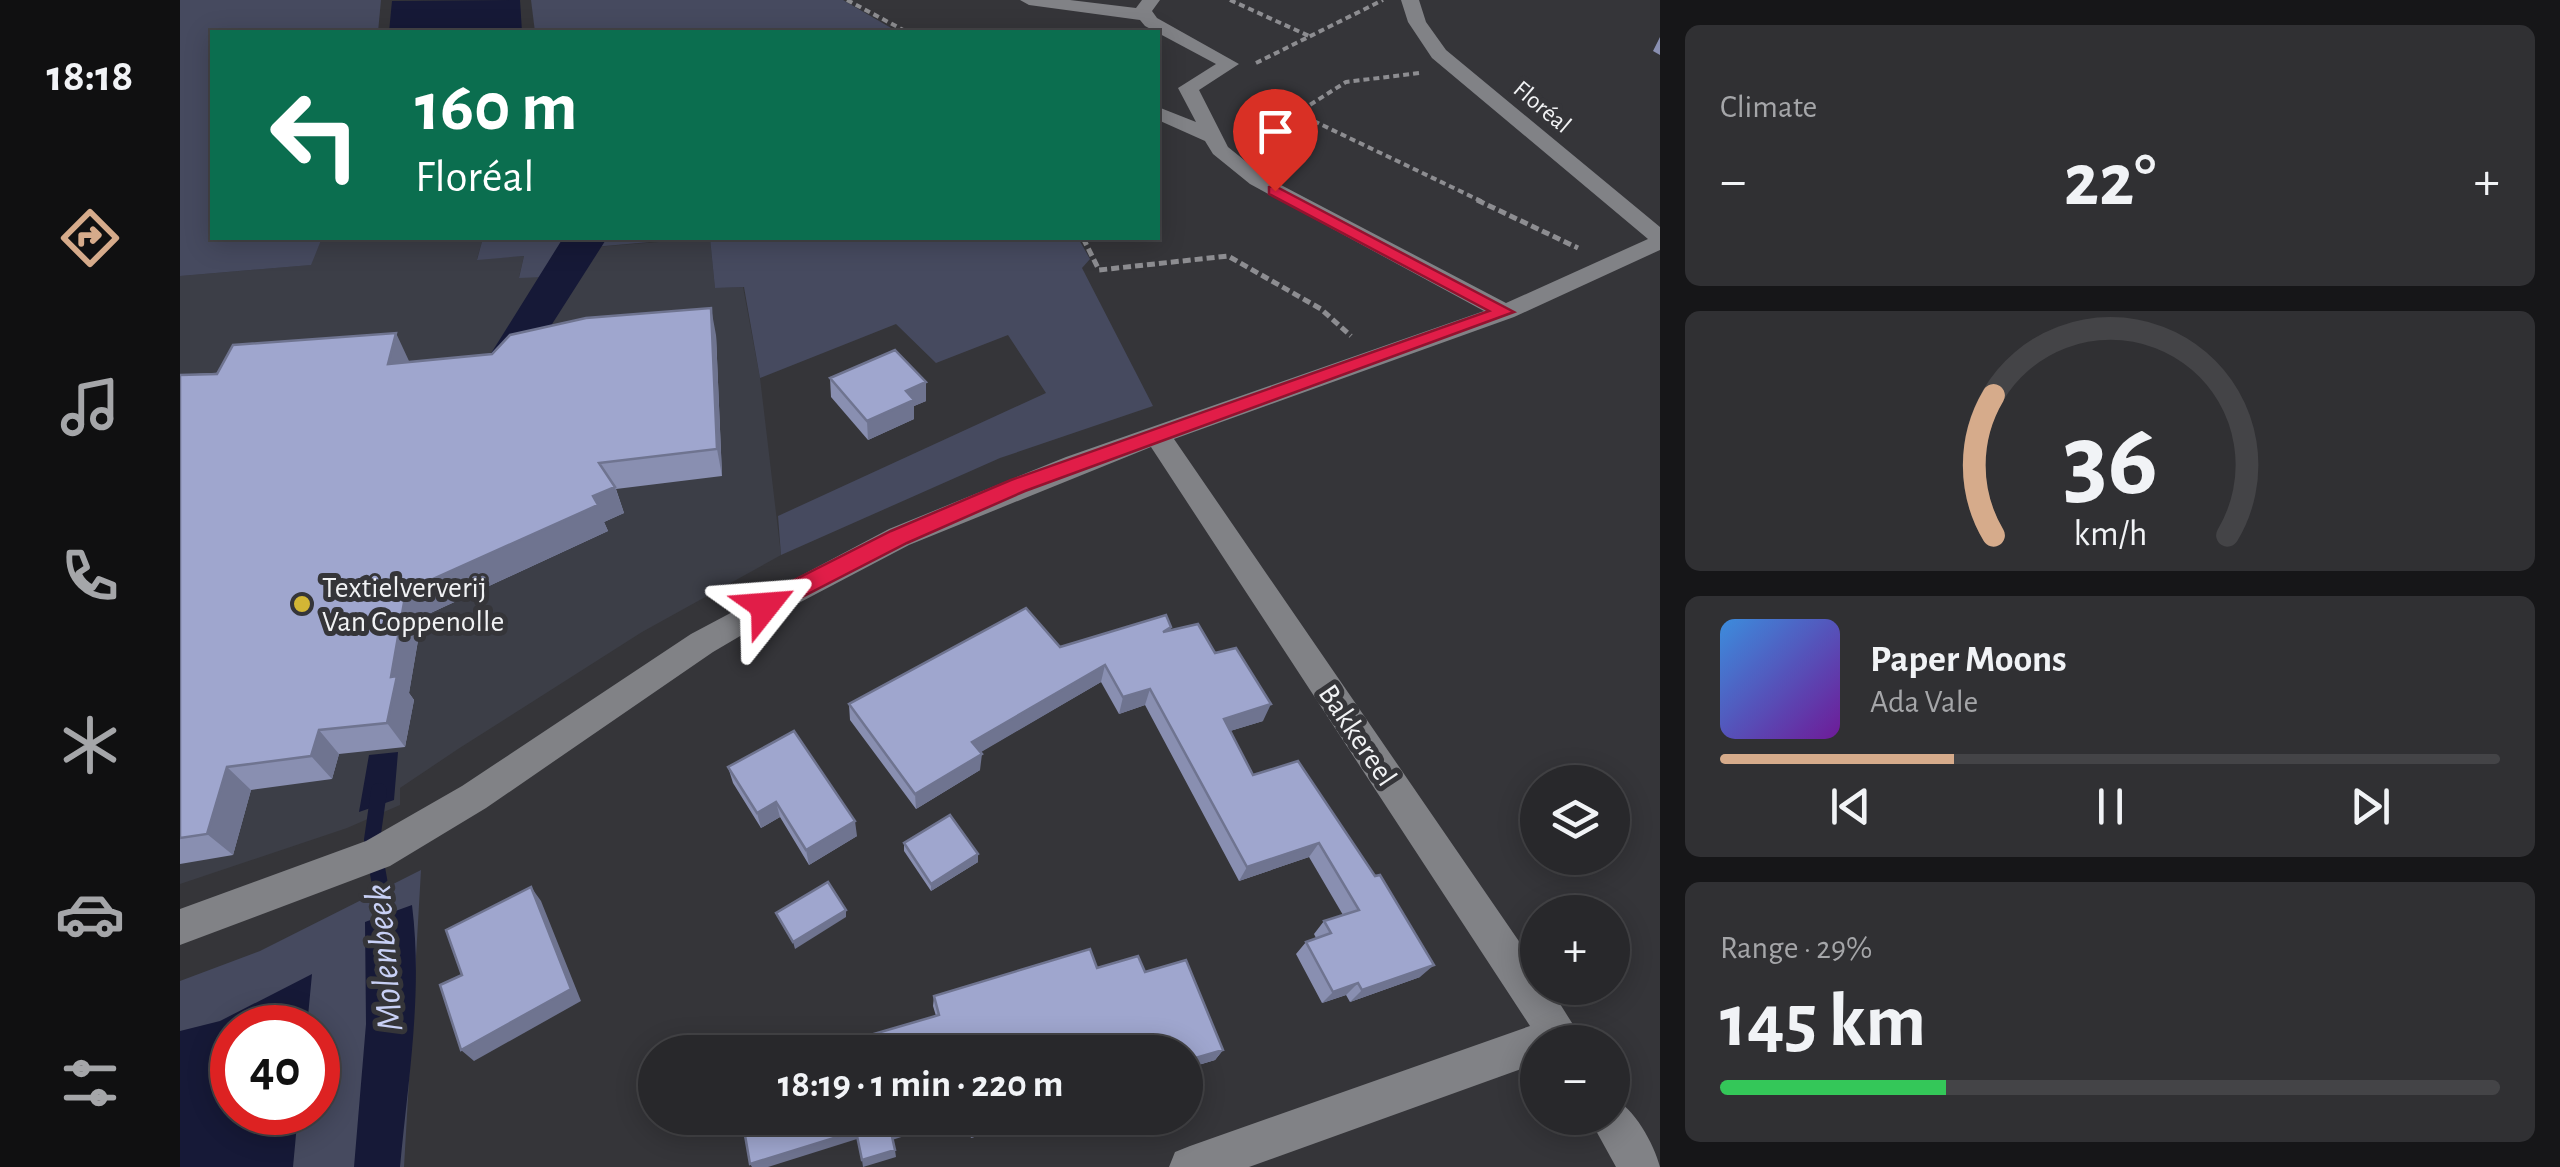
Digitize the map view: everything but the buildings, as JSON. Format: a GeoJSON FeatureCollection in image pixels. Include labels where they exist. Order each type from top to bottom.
{"type":"FeatureCollection","features":[{"type":"Feature","properties":{"kind":"street"},"geometry":{"type":"LineString","coordinates":[[1030,0],[1148,4],[1164,32],[1230,64]]}},
{"type":"Feature","properties":{"kind":"street","name":"Floréal"},"geometry":{"type":"LineString","coordinates":[[1410,0],[1418,22],[1439,54],[1660,240]]}},
{"type":"Feature","properties":{"kind":"street"},"geometry":{"type":"LineString","coordinates":[[1230,64],[1188,88],[1220,150],[1257,180],[1505,312]]}},
{"type":"Feature","properties":{"kind":"street"},"geometry":{"type":"LineString","coordinates":[[1160,114],[1212,136]]}},
{"type":"Feature","properties":{"kind":"street"},"geometry":{"type":"LineString","coordinates":[[180,928],[339,870],[416,831],[474,797],[702,643],[779,598],[960,509],[1505,312],[1660,240]]}},
{"type":"Feature","properties":{"kind":"street","name":"Bakkereel"},"geometry":{"type":"LineString","coordinates":[[1156,435],[1540,1025]]}},
{"type":"Feature","properties":{"kind":"street","name":"Bakkereel"},"geometry":{"type":"LineString","coordinates":[[1190,1167],[1520,1052]]}},
{"type":"Feature","properties":{"kind":"street"},"geometry":{"type":"LineString","coordinates":[[1620,1135],[1640,1167]]}},
{"type":"Feature","properties":{"kind":"path"},"geometry":{"type":"LineString","coordinates":[[847,0],[902,30]]}},
{"type":"Feature","properties":{"kind":"path"},"geometry":{"type":"LineString","coordinates":[[1230,0],[1310,36]]}},
{"type":"Feature","properties":{"kind":"path"},"geometry":{"type":"LineString","coordinates":[[1230,64],[1261,62],[1384,0]]}},
{"type":"Feature","properties":{"kind":"path"},"geometry":{"type":"LineString","coordinates":[[1453,66],[1393,79],[1346,82],[1297,113],[1477,198],[1604,264]]}},
{"type":"Feature","properties":{"kind":"path"},"geometry":{"type":"LineString","coordinates":[[1084,240],[1099,270],[1228,256],[1321,309],[1374,358]]}},
{"type":"Feature","properties":{"kind":"shaded area"},"geometry":{"type":"Polygon","coordinates":[[[180,0],[381,0],[378,30],[210,30],[210,240],[321,240],[311,265],[180,276],[180,0]]]}},
{"type":"Feature","properties":{"kind":"shaded area"},"geometry":{"type":"Polygon","coordinates":[[[531,0],[843,0],[895,30],[535,30],[531,0]]]}},
{"type":"Feature","properties":{"kind":"shaded area"},"geometry":{"type":"Polygon","coordinates":[[[321,240],[482,240],[477,259],[524,256],[519,277],[582,248],[710,240],[715,288],[743,287],[760,378],[781,555],[642,632],[458,749],[400,788],[400,805],[347,828],[180,884],[180,276],[310,265],[321,240]]]}},
{"type":"Feature","properties":{"kind":"shaded area"},"geometry":{"type":"Polygon","coordinates":[[[482,240],[672,240],[582,248],[565,276],[519,278],[524,256],[477,260],[482,240]]]}},
{"type":"Feature","properties":{"kind":"shaded area"},"geometry":{"type":"Polygon","coordinates":[[[710,240],[1079,240],[1090,259],[1082,268],[1153,406],[1000,458],[781,555],[778,516],[1046,393],[1008,335],[936,363],[896,324],[760,378],[744,287],[715,288],[710,240]]]}},
{"type":"Feature","properties":{"kind":"shaded area"},"geometry":{"type":"Polygon","coordinates":[[[421,870],[404,1167],[180,1167],[180,981],[260,951],[421,870]]]}},
{"type":"Feature","properties":{"kind":"water"},"geometry":{"type":"Polygon","coordinates":[[[520,0],[522,30],[389,30],[392,1],[520,0]]]}},
{"type":"Feature","properties":{"kind":"water"},"geometry":{"type":"Polygon","coordinates":[[[562,240],[606,240],[547,332],[485,363],[562,240]]]}},
{"type":"Feature","properties":{"kind":"water"},"geometry":{"type":"Polygon","coordinates":[[[398,752],[394,800],[359,812],[369,755],[398,752]]]}},
{"type":"Feature","properties":{"kind":"water"},"geometry":{"type":"Polygon","coordinates":[[[412,905],[415,1004],[400,1167],[354,1167],[366,1024],[365,922],[412,905]]]}},
{"type":"Feature","properties":{"kind":"water"},"geometry":{"type":"Polygon","coordinates":[[[312,974],[309,1005],[251,1005],[312,974]]]}},
{"type":"Feature","properties":{"kind":"water"},"geometry":{"type":"Polygon","coordinates":[[[210,1024],[210,1135],[296,1135],[293,1167],[180,1167],[180,1031],[210,1024]]]}},
{"type":"Feature","properties":{"kind":"waterway","name":"Molenbeek"},"geometry":{"type":"LineString","coordinates":[[379,791],[372,840],[388,929]]}},
{"type":"Feature","properties":{"kind":"place","name":"Textielververij Van Coppenolle"},"geometry":{"type":"Point","coordinates":[302,604]}},
{"type":"Feature","properties":{"kind":"route"},"geometry":{"type":"LineString","coordinates":[[765,606],[960,509],[1505,312],[1275,191]]}}]}
